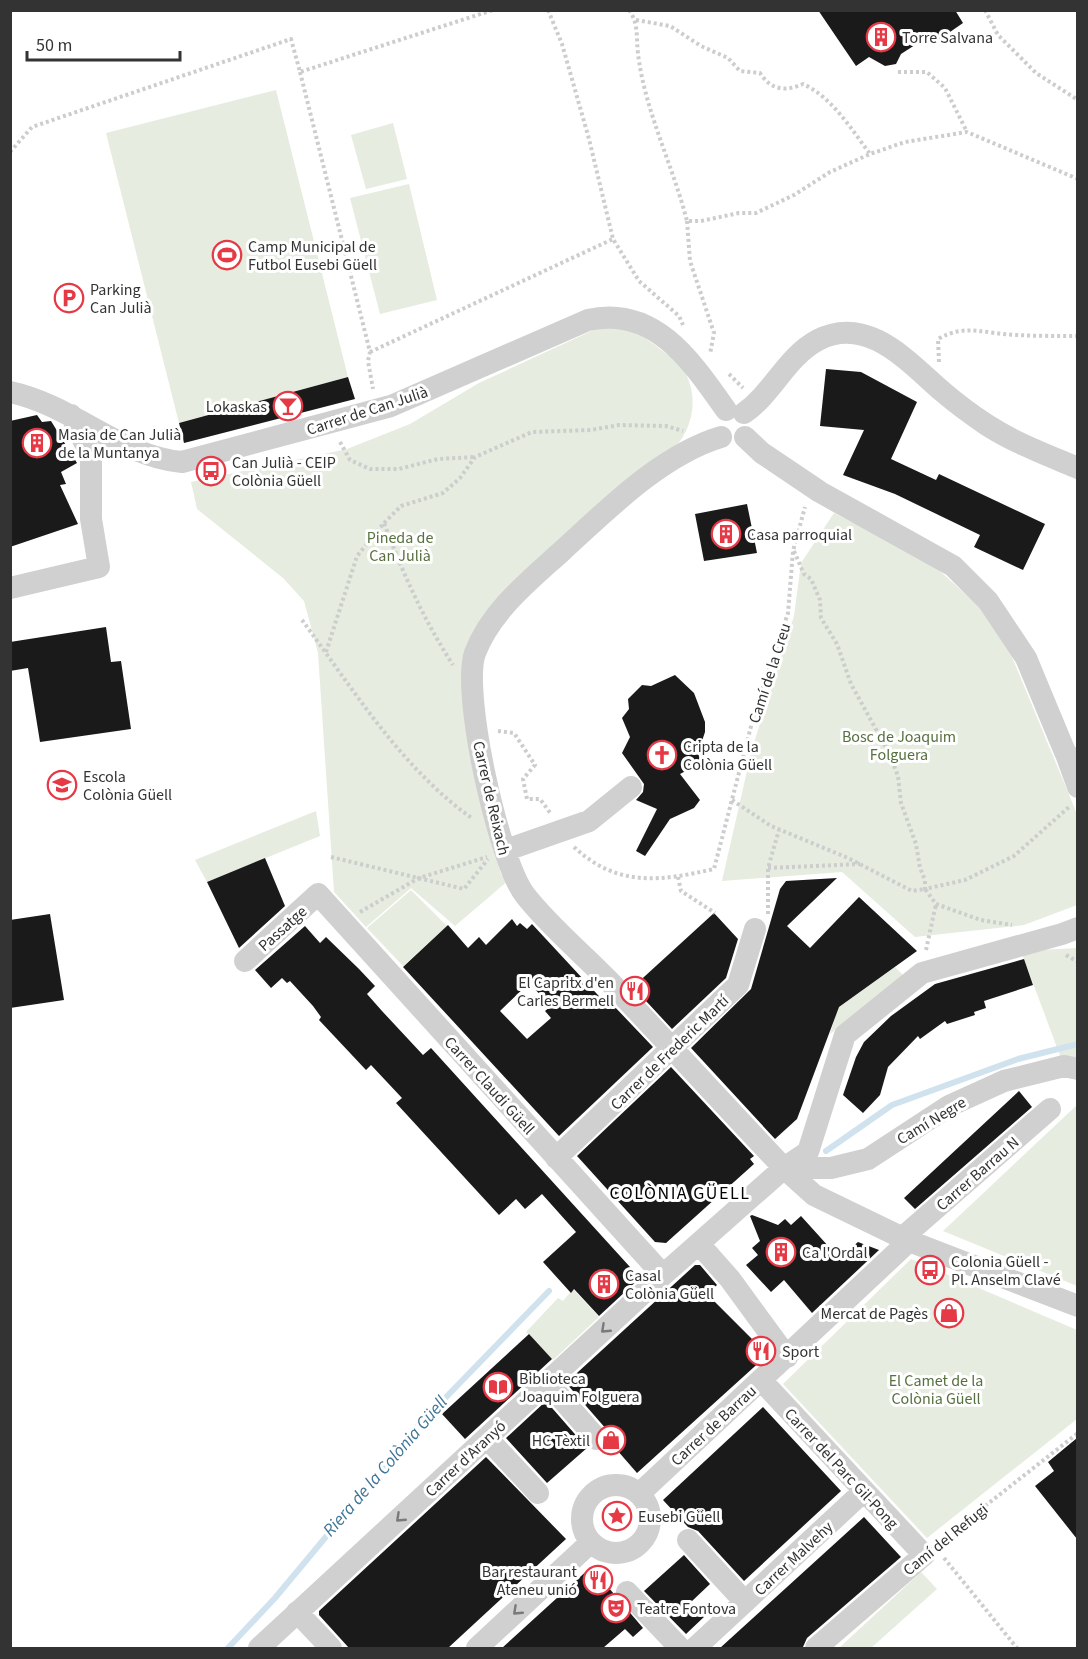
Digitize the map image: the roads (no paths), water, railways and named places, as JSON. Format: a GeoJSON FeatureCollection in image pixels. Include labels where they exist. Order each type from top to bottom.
{"type":"FeatureCollection","features":[{"type":"Feature","properties":{"kind":"street","name":"Carrer de Can Julià"},"geometry":{"type":"LineString","coordinates":[[10,392],[50,404],[156,459],[182,462],[391,406],[600,318],[635,320],[666,339],[686,356],[735,411]]}},
{"type":"Feature","properties":{"kind":"street"},"geometry":{"type":"LineString","coordinates":[[735,411],[749,422],[745,437],[735,442],[711,440],[716,422],[735,411],[759,403],[786,368],[812,344],[835,335],[856,333],[880,340],[896,350],[956,403],[999,432],[1077,468]]}},
{"type":"Feature","properties":{"kind":"street"},"geometry":{"type":"LineString","coordinates":[[10,588],[99,567],[91,519],[91,456],[71,415]]}},
{"type":"Feature","properties":{"kind":"street"},"geometry":{"type":"LineString","coordinates":[[745,437],[762,453],[811,486],[954,566],[988,601],[1026,658],[1071,759],[1077,787]]}},
{"type":"Feature","properties":{"kind":"street","name":"Carrer de Reixach"},"geometry":{"type":"LineString","coordinates":[[711,440],[666,462],[516,593],[495,618],[474,656],[470,681],[476,734],[499,850],[524,895],[784,1168],[814,1195],[906,1239],[1077,1306]]}},
{"type":"Feature","properties":{"kind":"street"},"geometry":{"type":"LineString","coordinates":[[499,850],[590,821],[631,787]]}},
{"type":"Feature","properties":{"kind":"street","name":"Carrer Claudi Güell"},"geometry":{"type":"LineString","coordinates":[[318,894],[663,1275]]}},
{"type":"Feature","properties":{"kind":"street","name":"Passatge"},"geometry":{"type":"LineString","coordinates":[[245,961],[318,894]]}},
{"type":"Feature","properties":{"kind":"street","name":"Carrer de Frederic Martí"},"geometry":{"type":"LineString","coordinates":[[556,1158],[738,986],[761,925]]}},
{"type":"Feature","properties":{"kind":"street","name":"Carrer d'Aranyó"},"geometry":{"type":"LineString","coordinates":[[259,1648],[663,1275],[784,1168],[807,1152],[845,1035],[922,973],[1072,933]]}},
{"type":"Feature","properties":{"kind":"street","name":"Camí Negre"},"geometry":{"type":"LineString","coordinates":[[784,1168],[831,1168],[868,1159],[949,1106],[1004,1081],[1064,1066],[1077,1069]]}},
{"type":"Feature","properties":{"kind":"street","name":"Carrer Barrau N"},"geometry":{"type":"LineString","coordinates":[[906,1239],[1050,1109]]}},
{"type":"Feature","properties":{"kind":"street","name":"Carrer de Barrau"},"geometry":{"type":"LineString","coordinates":[[639,1494],[787,1357],[906,1239]]}},
{"type":"Feature","properties":{"kind":"street"},"geometry":{"type":"LineString","coordinates":[[699,1244],[730,1279],[787,1357]]}},
{"type":"Feature","properties":{"kind":"street","name":"Carrer del Parc Gil-Pong"},"geometry":{"type":"LineString","coordinates":[[761,1380],[864,1491],[929,1551]]}},
{"type":"Feature","properties":{"kind":"street"},"geometry":{"type":"LineString","coordinates":[[547,1382],[597,1439]]}},
{"type":"Feature","properties":{"kind":"street"},"geometry":{"type":"LineString","coordinates":[[487,1438],[538,1494]]}},
{"type":"Feature","properties":{"kind":"street"},"geometry":{"type":"LineString","coordinates":[[606,1486],[630,1487],[639,1494],[650,1513],[647,1534],[640,1544],[621,1553],[599,1550],[591,1543],[584,1533],[581,1521],[587,1499],[606,1486]]}},
{"type":"Feature","properties":{"kind":"street","name":"Carrer Malvehy"},"geometry":{"type":"LineString","coordinates":[[695,1648],[864,1491]]}},
{"type":"Feature","properties":{"kind":"street"},"geometry":{"type":"LineString","coordinates":[[688,1540],[745,1602]]}},
{"type":"Feature","properties":{"kind":"street"},"geometry":{"type":"LineString","coordinates":[[477,1648],[591,1543]]}},
{"type":"Feature","properties":{"kind":"street","name":"Camí del Refugi"},"geometry":{"type":"LineString","coordinates":[[816,1648],[929,1551]]}},
{"type":"Feature","properties":{"kind":"street"},"geometry":{"type":"LineString","coordinates":[[627,1592],[680,1648]]}},
{"type":"Feature","properties":{"kind":"street"},"geometry":{"type":"LineString","coordinates":[[297,1612],[331,1648]]}},
{"type":"Feature","properties":{"kind":"waterway","name":"Riera de la Colònia Güell"},"geometry":{"type":"LineString","coordinates":[[826,1151],[892,1105],[1018,1059],[1078,1044]]}},
{"type":"Feature","properties":{"kind":"waterway","name":"Riera de la Colònia Güell"},"geometry":{"type":"LineString","coordinates":[[228,1648],[275,1598],[419,1425],[549,1291]]}},
{"type":"Feature","properties":{"kind":"place","name":"Torre Salvana"},"geometry":{"type":"Point","coordinates":[881,37]}},
{"type":"Feature","properties":{"kind":"place","name":"Camp Municipal de Futbol Eusebi Güell"},"geometry":{"type":"Point","coordinates":[227,255]}},
{"type":"Feature","properties":{"kind":"place","name":"Parking Can Julià"},"geometry":{"type":"Point","coordinates":[69,298]}},
{"type":"Feature","properties":{"kind":"place","name":"Lokaskas"},"geometry":{"type":"Point","coordinates":[288,406]}},
{"type":"Feature","properties":{"kind":"place","name":"Masia de Can Julià de la Muntanya"},"geometry":{"type":"Point","coordinates":[37,443]}},
{"type":"Feature","properties":{"kind":"place","name":"Can Julià - CEIP Colònia Güell"},"geometry":{"type":"Point","coordinates":[211,471]}},
{"type":"Feature","properties":{"kind":"place","name":"Casa parroquial"},"geometry":{"type":"Point","coordinates":[726,534]}},
{"type":"Feature","properties":{"kind":"place","name":"Cripta de la Colònia Güell"},"geometry":{"type":"Point","coordinates":[662,755]}},
{"type":"Feature","properties":{"kind":"place","name":"Escola Colònia Güell"},"geometry":{"type":"Point","coordinates":[62,785]}},
{"type":"Feature","properties":{"kind":"place","name":"El Capritx d'en Carles Bermell"},"geometry":{"type":"Point","coordinates":[635,991]}},
{"type":"Feature","properties":{"kind":"place","name":"Ca l'Ordal"},"geometry":{"type":"Point","coordinates":[781,1252]}},
{"type":"Feature","properties":{"kind":"place","name":"Colonia Güell - Pl. Anselm Clavé"},"geometry":{"type":"Point","coordinates":[930,1270]}},
{"type":"Feature","properties":{"kind":"place","name":"Casal Colònia Güell"},"geometry":{"type":"Point","coordinates":[604,1284]}},
{"type":"Feature","properties":{"kind":"place","name":"Mercat de Pagès"},"geometry":{"type":"Point","coordinates":[949,1313]}},
{"type":"Feature","properties":{"kind":"place","name":"Sport"},"geometry":{"type":"Point","coordinates":[761,1351]}},
{"type":"Feature","properties":{"kind":"place","name":"Biblioteca Joaquim Folguera"},"geometry":{"type":"Point","coordinates":[498,1387]}},
{"type":"Feature","properties":{"kind":"place","name":"HC Tèxtil"},"geometry":{"type":"Point","coordinates":[611,1440]}},
{"type":"Feature","properties":{"kind":"place","name":"Eusebi Güell"},"geometry":{"type":"Point","coordinates":[617,1516]}},
{"type":"Feature","properties":{"kind":"place","name":"Bar restaurant Ateneu unió"},"geometry":{"type":"Point","coordinates":[598,1580]}},
{"type":"Feature","properties":{"kind":"place","name":"Teatre Fontova"},"geometry":{"type":"Point","coordinates":[616,1608]}},
{"type":"Feature","properties":{"kind":"district","name":"COLÒNIA GÜELL"},"geometry":{"type":"Point","coordinates":[680,1193]}},
{"type":"Feature","properties":{"kind":"park label","name":"Pineda de Can Julià"},"geometry":{"type":"Point","coordinates":[400,546]}},
{"type":"Feature","properties":{"kind":"park label","name":"Bosc de Joaquim Folguera"},"geometry":{"type":"Point","coordinates":[899,745]}},
{"type":"Feature","properties":{"kind":"park label","name":"El Camet de la Colònia Güell"},"geometry":{"type":"Point","coordinates":[936,1389]}}]}
